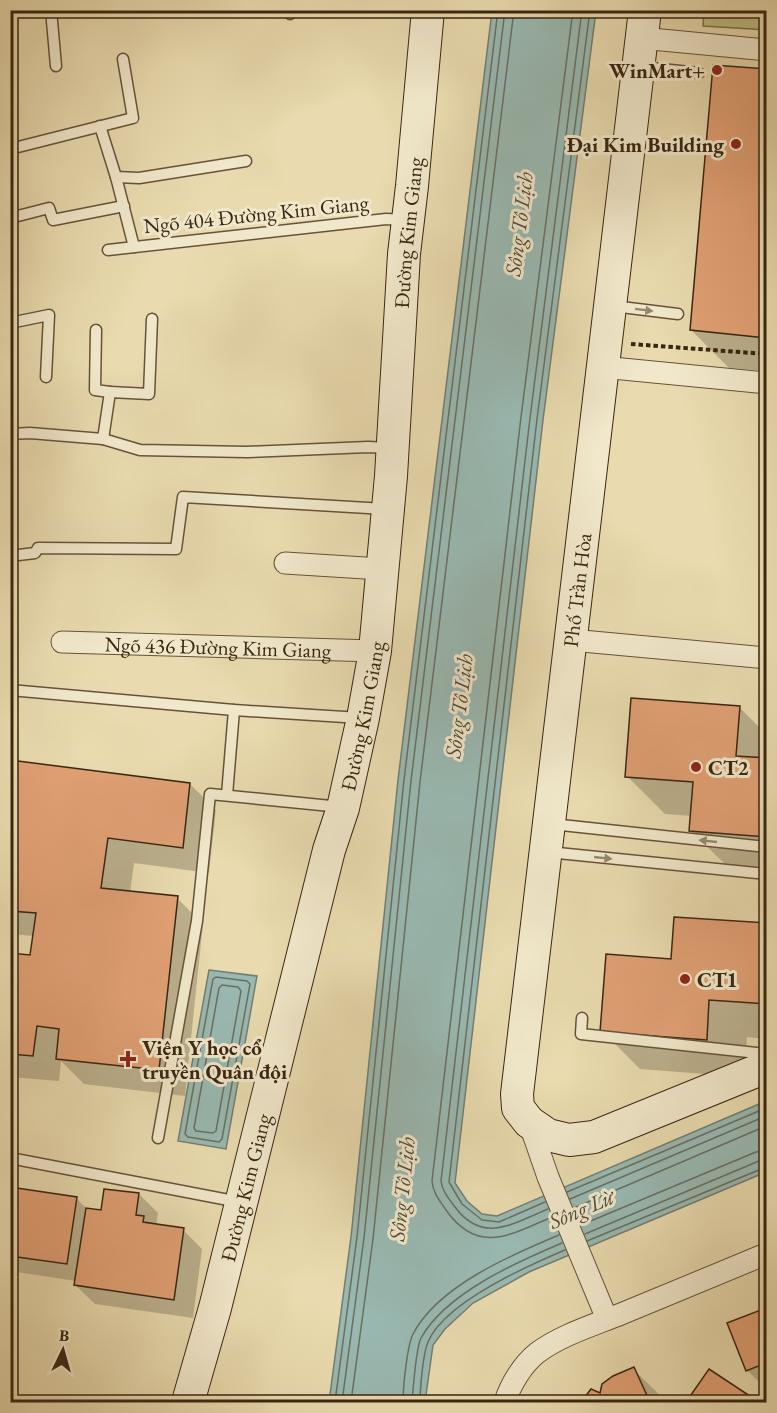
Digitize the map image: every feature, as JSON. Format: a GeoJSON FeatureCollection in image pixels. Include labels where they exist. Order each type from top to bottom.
{"type":"FeatureCollection","features":[{"type":"Feature","properties":{"kind":"main road","name":"Đường Kim Giang"},"geometry":{"type":"LineString","coordinates":[[188,1402],[215,1308],[329,850],[342,808],[363,718],[375,651],[393,448],[404,254],[429,10]]}},
{"type":"Feature","properties":{"kind":"main road","name":"Phố Trần Hòa"},"geometry":{"type":"LineString","coordinates":[[529,1122],[518,1108],[517,1094],[641,38]]}},
{"type":"Feature","properties":{"kind":"main road"},"geometry":{"type":"LineString","coordinates":[[529,1122],[548,1136],[569,1140],[594,1137],[766,1067]]}},
{"type":"Feature","properties":{"kind":"street"},"geometry":{"type":"LineString","coordinates":[[641,38],[766,50]]}},
{"type":"Feature","properties":{"kind":"street"},"geometry":{"type":"LineString","coordinates":[[602,367],[766,383]]}},
{"type":"Feature","properties":{"kind":"street"},"geometry":{"type":"LineString","coordinates":[[285,562],[381,569]]}},
{"type":"Feature","properties":{"kind":"street"},"geometry":{"type":"LineString","coordinates":[[571,640],[766,658]]}},
{"type":"Feature","properties":{"kind":"street","name":"Ngõ 436 Đường Kim Giang"},"geometry":{"type":"LineString","coordinates":[[62,642],[375,651]]}},
{"type":"Feature","properties":{"kind":"street"},"geometry":{"type":"LineString","coordinates":[[529,1122],[548,1177],[607,1319]]}},
{"type":"Feature","properties":{"kind":"street"},"geometry":{"type":"LineString","coordinates":[[505,1402],[515,1380],[536,1354],[553,1344],[607,1319],[766,1254]]}},
{"type":"Feature","properties":{"kind":"lane"},"geometry":{"type":"LineString","coordinates":[[51,10],[56,66]]}},
{"type":"Feature","properties":{"kind":"lane"},"geometry":{"type":"LineString","coordinates":[[641,38],[699,73]]}},
{"type":"Feature","properties":{"kind":"lane"},"geometry":{"type":"LineString","coordinates":[[10,149],[133,117],[123,58]]}},
{"type":"Feature","properties":{"kind":"lane"},"geometry":{"type":"LineString","coordinates":[[100,126],[134,247]]}},
{"type":"Feature","properties":{"kind":"lane"},"geometry":{"type":"LineString","coordinates":[[116,177],[139,178],[246,161]]}},
{"type":"Feature","properties":{"kind":"lane"},"geometry":{"type":"LineString","coordinates":[[10,218],[49,208],[53,220],[123,206]]}},
{"type":"Feature","properties":{"kind":"lane","name":"Ngõ 404 Đường Kim Giang"},"geometry":{"type":"LineString","coordinates":[[108,250],[386,219],[408,220]]}},
{"type":"Feature","properties":{"kind":"lane"},"geometry":{"type":"LineString","coordinates":[[609,306],[678,314]]}},
{"type":"Feature","properties":{"kind":"lane"},"geometry":{"type":"LineString","coordinates":[[10,323],[49,315],[46,377]]}},
{"type":"Feature","properties":{"kind":"lane"},"geometry":{"type":"LineString","coordinates":[[96,330],[96,390],[149,394],[152,319]]}},
{"type":"Feature","properties":{"kind":"lane"},"geometry":{"type":"LineString","coordinates":[[104,439],[110,392]]}},
{"type":"Feature","properties":{"kind":"lane"},"geometry":{"type":"LineString","coordinates":[[10,434],[30,433],[104,439],[140,450],[247,452],[393,448]]}},
{"type":"Feature","properties":{"kind":"lane"},"geometry":{"type":"LineString","coordinates":[[10,556],[35,553],[38,548],[176,549],[183,497],[388,509]]}},
{"type":"Feature","properties":{"kind":"lane"},"geometry":{"type":"LineString","coordinates":[[10,690],[234,710],[363,718]]}},
{"type":"Feature","properties":{"kind":"lane"},"geometry":{"type":"LineString","coordinates":[[227,795],[234,710]]}},
{"type":"Feature","properties":{"kind":"lane"},"geometry":{"type":"LineString","coordinates":[[158,1138],[197,921],[210,794],[342,808]]}},
{"type":"Feature","properties":{"kind":"lane"},"geometry":{"type":"LineString","coordinates":[[546,838],[766,847]]}},
{"type":"Feature","properties":{"kind":"lane"},"geometry":{"type":"LineString","coordinates":[[546,838],[766,874]]}},
{"type":"Feature","properties":{"kind":"lane"},"geometry":{"type":"LineString","coordinates":[[582,1018],[581,1034],[766,1054]]}},
{"type":"Feature","properties":{"kind":"lane"},"geometry":{"type":"LineString","coordinates":[[10,1158],[242,1202]]}},
{"type":"Feature","properties":{"kind":"path"},"geometry":{"type":"LineString","coordinates":[[625,344],[766,354]]}},
{"type":"Feature","properties":{"kind":"shaded area"},"geometry":{"type":"Polygon","coordinates":[[[704,11],[766,11],[766,30],[703,26],[704,11]]]}},
{"type":"Feature","properties":{"kind":"water"},"geometry":{"type":"Polygon","coordinates":[[[492,11],[596,11],[543,420],[455,1183],[467,1201],[482,1214],[497,1216],[766,1101],[766,1172],[529,1272],[473,1303],[445,1329],[433,1345],[425,1402],[329,1402],[351,1237],[398,780],[492,11]]]}},
{"type":"Feature","properties":{"kind":"water"},"geometry":{"type":"Polygon","coordinates":[[[209,970],[257,976],[226,1149],[178,1141],[209,970]]]}},
{"type":"Feature","properties":{"kind":"building","name":"Đại Kim Building"},"geometry":{"type":"Polygon","coordinates":[[[713,65],[766,69],[766,219],[762,268],[766,268],[766,338],[690,330],[713,65]]]}},
{"type":"Feature","properties":{"kind":"building","name":"CT2"},"geometry":{"type":"Polygon","coordinates":[[[631,698],[740,706],[736,756],[766,758],[766,837],[689,831],[693,782],[625,777],[631,698]]]}},
{"type":"Feature","properties":{"kind":"building"},"geometry":{"type":"Polygon","coordinates":[[[10,760],[190,783],[183,848],[108,838],[101,888],[178,896],[159,1070],[56,1059],[59,1029],[37,1026],[33,1056],[10,1054],[10,953],[30,955],[36,913],[10,911],[10,760]]]}},
{"type":"Feature","properties":{"kind":"building","name":"CT1"},"geometry":{"type":"Polygon","coordinates":[[[674,917],[766,923],[766,1004],[709,1000],[707,1040],[600,1032],[606,954],[671,959],[674,917]]]}},
{"type":"Feature","properties":{"kind":"building"},"geometry":{"type":"Polygon","coordinates":[[[10,1187],[77,1197],[67,1264],[10,1256],[10,1187]]]}},
{"type":"Feature","properties":{"kind":"building"},"geometry":{"type":"Polygon","coordinates":[[[104,1189],[139,1193],[136,1215],[144,1216],[143,1222],[184,1228],[174,1300],[74,1285],[86,1208],[101,1210],[104,1189]]]}},
{"type":"Feature","properties":{"kind":"building"},"geometry":{"type":"Polygon","coordinates":[[[766,1308],[766,1363],[746,1371],[727,1323],[766,1308]]]}},
{"type":"Feature","properties":{"kind":"building"},"geometry":{"type":"Polygon","coordinates":[[[634,1367],[650,1402],[581,1402],[591,1389],[600,1393],[602,1384],[613,1376],[634,1367]]]}},
{"type":"Feature","properties":{"kind":"building"},"geometry":{"type":"Polygon","coordinates":[[[709,1369],[759,1402],[686,1402],[709,1369]]]}},
{"type":"Feature","properties":{"kind":"place","name":"WinMart+"},"geometry":{"type":"Point","coordinates":[717,70]}},
{"type":"Feature","properties":{"kind":"place","name":"Đại Kim Building"},"geometry":{"type":"Point","coordinates":[736,144]}},
{"type":"Feature","properties":{"kind":"place","name":"CT2"},"geometry":{"type":"Point","coordinates":[696,767]}},
{"type":"Feature","properties":{"kind":"place","name":"CT1"},"geometry":{"type":"Point","coordinates":[685,979]}},
{"type":"Feature","properties":{"kind":"place","name":"Viện Y học cổ truyền Quân đội"},"geometry":{"type":"Point","coordinates":[128,1059]}},
{"type":"Feature","properties":{"kind":"water label","name":"Sông Tô Lịch"},"geometry":{"type":"Point","coordinates":[519,224]}},
{"type":"Feature","properties":{"kind":"water label","name":"Sông Tô Lịch"},"geometry":{"type":"Point","coordinates":[459,706]}},
{"type":"Feature","properties":{"kind":"water label","name":"Sông Tô Lịch"},"geometry":{"type":"Point","coordinates":[402,1189]}},
{"type":"Feature","properties":{"kind":"water label","name":"Sông Lừ"},"geometry":{"type":"Point","coordinates":[581,1209]}}]}
